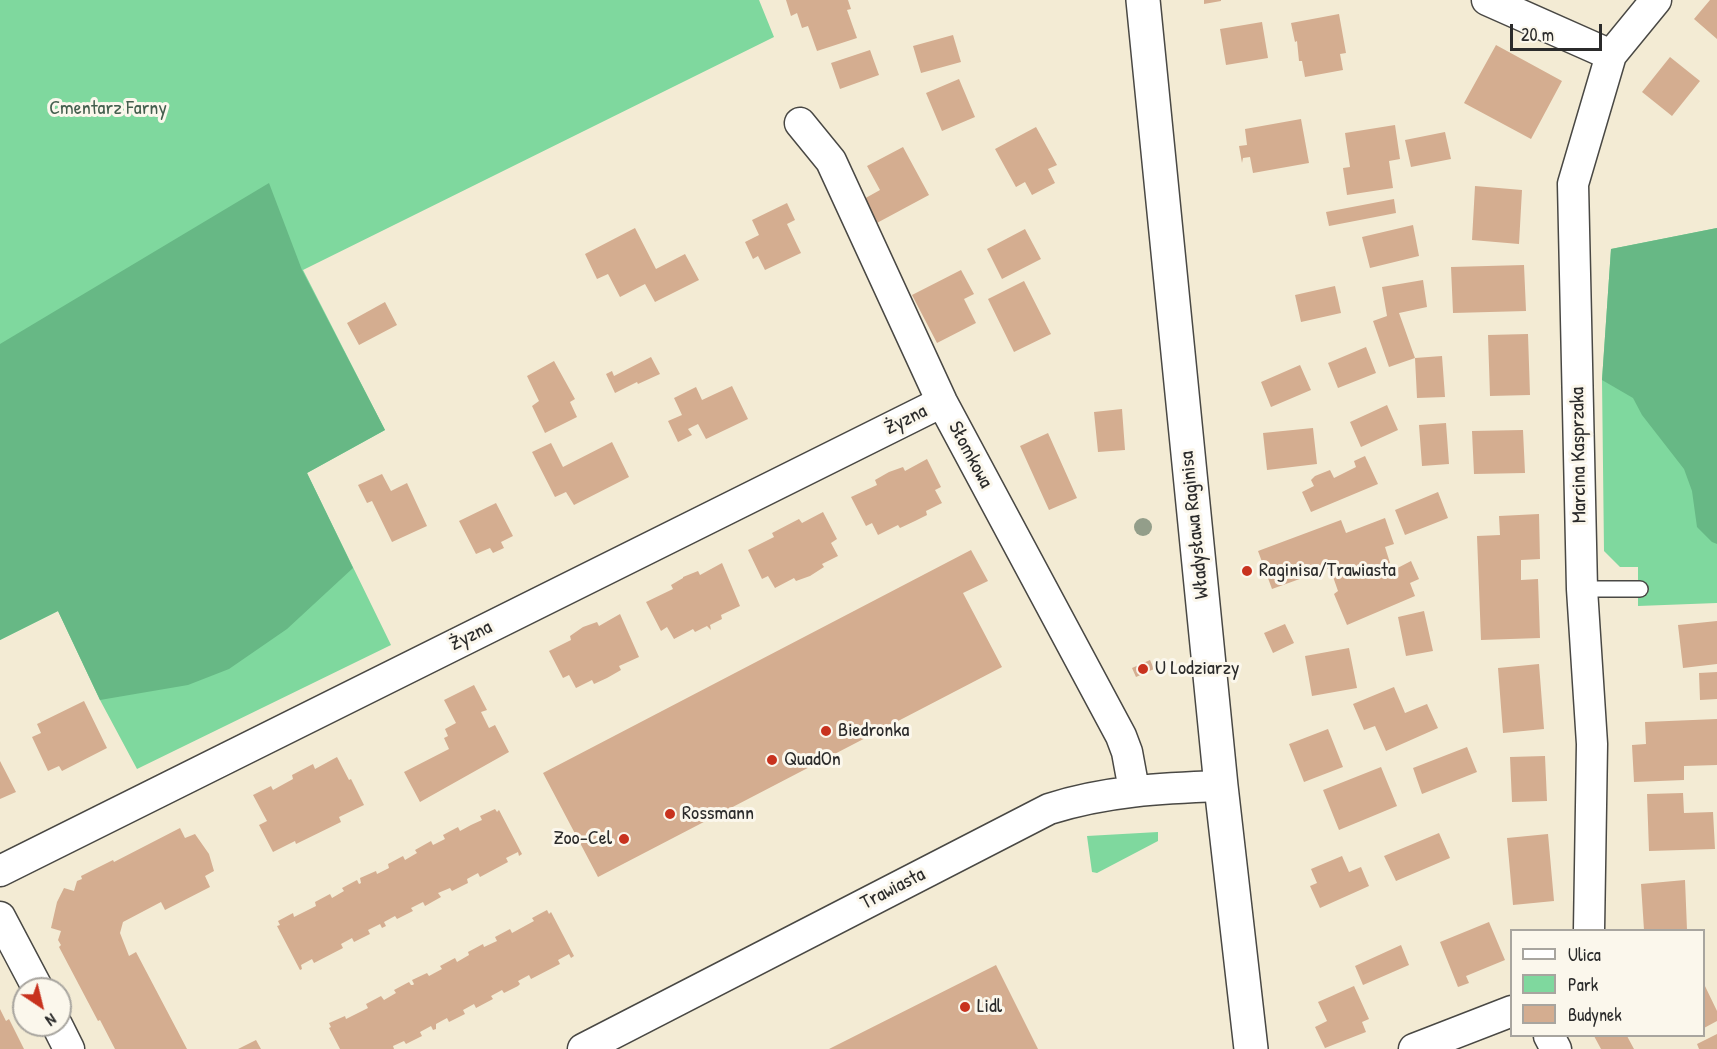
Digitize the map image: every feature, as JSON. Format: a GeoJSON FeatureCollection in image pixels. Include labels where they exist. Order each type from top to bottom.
{"type":"FeatureCollection","features":[{"type":"Feature","properties":{"kind":"street","name":"Władysława Raginisa"},"geometry":{"type":"LineString","coordinates":[[1143,0],[1221,786],[1251,1049]]}},
{"type":"Feature","properties":{"kind":"street"},"geometry":{"type":"LineString","coordinates":[[1487,0],[1611,55]]}},
{"type":"Feature","properties":{"kind":"street","name":"Marcina Kasprzaka"},"geometry":{"type":"LineString","coordinates":[[1589,929],[1592,744],[1582,589],[1573,184],[1611,55],[1656,0]]}},
{"type":"Feature","properties":{"kind":"street","name":"Słomkowa"},"geometry":{"type":"LineString","coordinates":[[800,123],[831,161],[942,402],[1096,686],[1127,752],[1134,790]]}},
{"type":"Feature","properties":{"kind":"street","name":"Żyzna"},"geometry":{"type":"LineString","coordinates":[[0,870],[942,402]]}},
{"type":"Feature","properties":{"kind":"street","name":"Trawiasta"},"geometry":{"type":"LineString","coordinates":[[584,1049],[1034,815],[1078,800],[1134,790],[1221,786]]}},
{"type":"Feature","properties":{"kind":"street"},"geometry":{"type":"LineString","coordinates":[[0,917],[32,977]]}},
{"type":"Feature","properties":{"kind":"street"},"geometry":{"type":"LineString","coordinates":[[1414,1049],[1510,1012]]}},
{"type":"Feature","properties":{"kind":"lane"},"geometry":{"type":"LineString","coordinates":[[1582,589],[1640,589]]}},
{"type":"Feature","properties":{"kind":"green space","name":"Cmentarz Farny"},"geometry":{"type":"Polygon","coordinates":[[[0,0],[759,0],[774,37],[303,270],[385,430],[307,473],[391,645],[137,769],[100,700],[58,611],[0,640],[0,0]]]}},
{"type":"Feature","properties":{"kind":"green space"},"geometry":{"type":"Polygon","coordinates":[[[269,183],[302,270],[385,430],[307,473],[353,568],[287,629],[229,669],[188,685],[100,700],[58,611],[0,640],[0,344],[269,183]]]}},
{"type":"Feature","properties":{"kind":"green space"},"geometry":{"type":"Polygon","coordinates":[[[1717,228],[1717,603],[1638,606],[1638,567],[1620,567],[1604,551],[1602,380],[1611,249],[1717,228]]]}},
{"type":"Feature","properties":{"kind":"green space"},"geometry":{"type":"Polygon","coordinates":[[[1717,228],[1717,544],[1697,527],[1692,491],[1684,469],[1642,415],[1633,398],[1602,380],[1611,249],[1717,228]]]}},
{"type":"Feature","properties":{"kind":"green space"},"geometry":{"type":"Polygon","coordinates":[[[1158,832],[1158,841],[1097,873],[1092,872],[1087,836],[1158,832]]]}},
{"type":"Feature","properties":{"kind":"building"},"geometry":{"type":"Polygon","coordinates":[[[786,0],[848,0],[851,9],[847,10],[857,38],[817,51],[808,26],[802,28],[797,13],[791,16],[786,0]]]}},
{"type":"Feature","properties":{"kind":"building"},"geometry":{"type":"Polygon","coordinates":[[[1204,0],[1221,0],[1221,1],[1204,4],[1204,0]]]}},
{"type":"Feature","properties":{"kind":"building"},"geometry":{"type":"Polygon","coordinates":[[[1710,0],[1717,0],[1717,39],[1694,19],[1710,0]]]}},
{"type":"Feature","properties":{"kind":"building"},"geometry":{"type":"Polygon","coordinates":[[[1339,14],[1346,53],[1340,54],[1343,70],[1305,77],[1291,23],[1339,14]]]}},
{"type":"Feature","properties":{"kind":"building"},"geometry":{"type":"Polygon","coordinates":[[[1262,22],[1268,58],[1226,65],[1220,29],[1262,22]]]}},
{"type":"Feature","properties":{"kind":"building"},"geometry":{"type":"Polygon","coordinates":[[[953,35],[961,62],[921,73],[913,46],[953,35]]]}},
{"type":"Feature","properties":{"kind":"building"},"geometry":{"type":"Polygon","coordinates":[[[1496,45],[1562,81],[1531,139],[1464,103],[1496,45]]]}},
{"type":"Feature","properties":{"kind":"building"},"geometry":{"type":"Polygon","coordinates":[[[870,50],[879,75],[840,89],[831,63],[870,50]]]}},
{"type":"Feature","properties":{"kind":"building"},"geometry":{"type":"Polygon","coordinates":[[[1670,57],[1700,81],[1672,116],[1642,92],[1670,57]]]}},
{"type":"Feature","properties":{"kind":"building"},"geometry":{"type":"Polygon","coordinates":[[[959,79],[975,117],[942,131],[926,93],[959,79]]]}},
{"type":"Feature","properties":{"kind":"building"},"geometry":{"type":"Polygon","coordinates":[[[1301,119],[1309,163],[1253,173],[1250,157],[1243,158],[1242,163],[1239,146],[1247,145],[1245,129],[1301,119]]]}},
{"type":"Feature","properties":{"kind":"building"},"geometry":{"type":"Polygon","coordinates":[[[1395,125],[1400,159],[1389,161],[1393,188],[1347,195],[1343,168],[1350,167],[1345,133],[1395,125]]]}},
{"type":"Feature","properties":{"kind":"building"},"geometry":{"type":"Polygon","coordinates":[[[1036,127],[1057,165],[1048,169],[1055,183],[1032,195],[1025,182],[1016,187],[995,149],[1036,127]]]}},
{"type":"Feature","properties":{"kind":"building"},"geometry":{"type":"Polygon","coordinates":[[[1445,132],[1451,159],[1411,167],[1405,140],[1445,132]]]}},
{"type":"Feature","properties":{"kind":"building"},"geometry":{"type":"Polygon","coordinates":[[[903,147],[929,195],[875,224],[862,200],[880,190],[867,166],[903,147]]]}},
{"type":"Feature","properties":{"kind":"building"},"geometry":{"type":"Polygon","coordinates":[[[1475,186],[1522,190],[1519,244],[1472,240],[1475,186]]]}},
{"type":"Feature","properties":{"kind":"building"},"geometry":{"type":"Polygon","coordinates":[[[1394,199],[1396,213],[1329,226],[1326,212],[1394,199]]]}},
{"type":"Feature","properties":{"kind":"building"},"geometry":{"type":"Polygon","coordinates":[[[787,203],[795,220],[787,224],[801,253],[765,270],[758,256],[753,259],[745,242],[759,235],[752,220],[787,203]]]}},
{"type":"Feature","properties":{"kind":"building"},"geometry":{"type":"Polygon","coordinates":[[[1413,225],[1419,256],[1370,268],[1362,237],[1413,225]]]}},
{"type":"Feature","properties":{"kind":"building"},"geometry":{"type":"Polygon","coordinates":[[[635,228],[656,269],[685,254],[699,280],[655,302],[645,284],[620,297],[608,274],[597,279],[585,254],[635,228]]]}},
{"type":"Feature","properties":{"kind":"building"},"geometry":{"type":"Polygon","coordinates":[[[1025,229],[1041,259],[1002,279],[987,249],[1025,229]]]}},
{"type":"Feature","properties":{"kind":"building"},"geometry":{"type":"Polygon","coordinates":[[[1524,265],[1526,311],[1453,313],[1451,267],[1524,265]]]}},
{"type":"Feature","properties":{"kind":"building"},"geometry":{"type":"Polygon","coordinates":[[[961,270],[974,294],[964,299],[976,323],[937,343],[912,295],[961,270]]]}},
{"type":"Feature","properties":{"kind":"building"},"geometry":{"type":"Polygon","coordinates":[[[1423,280],[1427,307],[1399,313],[1415,358],[1389,367],[1373,321],[1387,316],[1382,287],[1423,280]]]}},
{"type":"Feature","properties":{"kind":"building"},"geometry":{"type":"Polygon","coordinates":[[[1024,281],[1051,334],[1014,352],[988,299],[1024,281]]]}},
{"type":"Feature","properties":{"kind":"building"},"geometry":{"type":"Polygon","coordinates":[[[1335,286],[1341,313],[1301,322],[1295,295],[1335,286]]]}},
{"type":"Feature","properties":{"kind":"building"},"geometry":{"type":"Polygon","coordinates":[[[385,302],[397,325],[359,345],[347,323],[385,302]]]}},
{"type":"Feature","properties":{"kind":"building"},"geometry":{"type":"Polygon","coordinates":[[[1528,334],[1530,395],[1490,396],[1488,335],[1528,334]]]}},
{"type":"Feature","properties":{"kind":"building"},"geometry":{"type":"Polygon","coordinates":[[[1366,347],[1376,373],[1338,388],[1328,363],[1366,347]]]}},
{"type":"Feature","properties":{"kind":"building"},"geometry":{"type":"Polygon","coordinates":[[[1442,356],[1445,397],[1417,398],[1415,358],[1442,356]]]}},
{"type":"Feature","properties":{"kind":"building"},"geometry":{"type":"Polygon","coordinates":[[[651,357],[660,374],[615,393],[606,374],[612,371],[614,376],[651,357]]]}},
{"type":"Feature","properties":{"kind":"building"},"geometry":{"type":"Polygon","coordinates":[[[554,361],[575,399],[570,402],[577,417],[545,433],[532,406],[539,401],[527,376],[554,361]]]}},
{"type":"Feature","properties":{"kind":"building"},"geometry":{"type":"Polygon","coordinates":[[[1300,365],[1311,390],[1271,407],[1261,382],[1300,365]]]}},
{"type":"Feature","properties":{"kind":"building"},"geometry":{"type":"Polygon","coordinates":[[[732,386],[748,419],[706,439],[698,424],[688,429],[692,435],[678,442],[668,421],[682,415],[674,398],[696,387],[702,400],[732,386]]]}},
{"type":"Feature","properties":{"kind":"building"},"geometry":{"type":"Polygon","coordinates":[[[1387,405],[1398,430],[1361,447],[1350,422],[1387,405]]]}},
{"type":"Feature","properties":{"kind":"building"},"geometry":{"type":"Polygon","coordinates":[[[1122,409],[1125,450],[1098,452],[1094,412],[1122,409]]]}},
{"type":"Feature","properties":{"kind":"building"},"geometry":{"type":"Polygon","coordinates":[[[1446,423],[1449,464],[1422,466],[1419,425],[1446,423]]]}},
{"type":"Feature","properties":{"kind":"building"},"geometry":{"type":"Polygon","coordinates":[[[1313,428],[1317,464],[1267,470],[1263,433],[1313,428]]]}},
{"type":"Feature","properties":{"kind":"building"},"geometry":{"type":"Polygon","coordinates":[[[1523,430],[1525,473],[1474,474],[1472,431],[1523,430]]]}},
{"type":"Feature","properties":{"kind":"building"},"geometry":{"type":"Polygon","coordinates":[[[1048,433],[1077,498],[1049,510],[1020,446],[1048,433]]]}},
{"type":"Feature","properties":{"kind":"building"},"geometry":{"type":"Polygon","coordinates":[[[612,442],[629,477],[574,505],[566,492],[555,497],[532,452],[551,443],[563,467],[612,442]]]}},
{"type":"Feature","properties":{"kind":"building"},"geometry":{"type":"Polygon","coordinates":[[[1365,456],[1378,484],[1311,512],[1302,492],[1314,486],[1311,480],[1330,470],[1334,478],[1356,467],[1354,461],[1365,456]]]}},
{"type":"Feature","properties":{"kind":"building"},"geometry":{"type":"Polygon","coordinates":[[[927,459],[941,487],[935,490],[942,503],[926,511],[927,515],[900,528],[898,525],[878,535],[872,523],[866,526],[851,497],[877,485],[875,480],[889,472],[903,467],[905,471],[927,459]]]}},
{"type":"Feature","properties":{"kind":"building"},"geometry":{"type":"Polygon","coordinates":[[[382,474],[391,491],[407,483],[427,526],[392,542],[372,501],[367,503],[358,485],[382,474]]]}},
{"type":"Feature","properties":{"kind":"building"},"geometry":{"type":"Polygon","coordinates":[[[1438,492],[1448,518],[1405,535],[1395,510],[1438,492]]]}},
{"type":"Feature","properties":{"kind":"building"},"geometry":{"type":"Polygon","coordinates":[[[496,503],[513,536],[501,542],[504,548],[493,553],[490,548],[476,554],[459,521],[496,503]]]}},
{"type":"Feature","properties":{"kind":"building"},"geometry":{"type":"Polygon","coordinates":[[[823,512],[837,539],[831,543],[838,556],[822,564],[824,567],[810,576],[796,581],[794,578],[775,588],[768,576],[762,579],[748,550],[774,537],[772,533],[799,519],[802,523],[823,512]]]}},
{"type":"Feature","properties":{"kind":"building"},"geometry":{"type":"Polygon","coordinates":[[[1539,514],[1540,559],[1521,560],[1521,580],[1538,579],[1540,638],[1481,640],[1477,536],[1500,535],[1499,516],[1539,514]]]}},
{"type":"Feature","properties":{"kind":"building"},"geometry":{"type":"Polygon","coordinates":[[[1385,518],[1394,544],[1385,547],[1390,563],[1385,564],[1388,573],[1411,561],[1419,579],[1410,583],[1415,596],[1347,625],[1334,594],[1338,591],[1330,568],[1272,589],[1258,551],[1341,520],[1346,533],[1385,518]]]}},
{"type":"Feature","properties":{"kind":"building"},"geometry":{"type":"Polygon","coordinates":[[[971,550],[988,581],[963,593],[1002,667],[598,877],[543,773],[971,550]]]}},
{"type":"Feature","properties":{"kind":"building"},"geometry":{"type":"Polygon","coordinates":[[[722,563],[740,606],[721,615],[722,619],[710,625],[711,630],[707,626],[695,632],[693,629],[674,639],[667,627],[661,631],[646,602],[673,589],[671,585],[683,577],[698,571],[700,575],[722,563]]]}},
{"type":"Feature","properties":{"kind":"building"},"geometry":{"type":"Polygon","coordinates":[[[1424,611],[1433,651],[1406,656],[1398,617],[1424,611]]]}},
{"type":"Feature","properties":{"kind":"building"},"geometry":{"type":"Polygon","coordinates":[[[620,614],[639,657],[619,666],[621,670],[607,678],[594,684],[592,680],[576,688],[569,675],[563,678],[549,651],[571,640],[570,636],[583,627],[597,622],[599,626],[620,614]]]}},
{"type":"Feature","properties":{"kind":"building"},"geometry":{"type":"Polygon","coordinates":[[[1717,621],[1717,664],[1683,668],[1678,625],[1717,621]]]}},
{"type":"Feature","properties":{"kind":"building"},"geometry":{"type":"Polygon","coordinates":[[[1285,624],[1294,643],[1273,653],[1264,633],[1285,624]]]}},
{"type":"Feature","properties":{"kind":"building"},"geometry":{"type":"Polygon","coordinates":[[[1349,648],[1357,688],[1312,696],[1305,656],[1349,648]]]}},
{"type":"Feature","properties":{"kind":"building","name":"U Lodziarzy"},"geometry":{"type":"Polygon","coordinates":[[[1150,660],[1154,669],[1136,677],[1132,668],[1150,660]]]}},
{"type":"Feature","properties":{"kind":"building"},"geometry":{"type":"Polygon","coordinates":[[[1539,664],[1544,729],[1503,733],[1498,668],[1539,664]]]}},
{"type":"Feature","properties":{"kind":"building"},"geometry":{"type":"Polygon","coordinates":[[[1717,672],[1717,699],[1700,700],[1699,673],[1717,672]]]}},
{"type":"Feature","properties":{"kind":"building"},"geometry":{"type":"Polygon","coordinates":[[[474,685],[487,710],[481,712],[489,728],[495,725],[509,752],[420,802],[404,772],[449,749],[444,738],[448,736],[445,729],[456,723],[444,700],[474,685]]]}},
{"type":"Feature","properties":{"kind":"building"},"geometry":{"type":"Polygon","coordinates":[[[1394,687],[1405,713],[1427,704],[1438,728],[1386,751],[1375,726],[1364,730],[1353,704],[1394,687]]]}},
{"type":"Feature","properties":{"kind":"building"},"geometry":{"type":"Polygon","coordinates":[[[84,701],[107,748],[62,771],[59,766],[48,771],[32,737],[41,733],[37,724],[84,701]]]}},
{"type":"Feature","properties":{"kind":"building"},"geometry":{"type":"Polygon","coordinates":[[[1717,719],[1717,765],[1684,766],[1684,780],[1634,782],[1632,745],[1646,744],[1645,722],[1717,719]]]}},
{"type":"Feature","properties":{"kind":"building"},"geometry":{"type":"Polygon","coordinates":[[[1328,729],[1343,767],[1304,782],[1289,744],[1328,729]]]}},
{"type":"Feature","properties":{"kind":"building"},"geometry":{"type":"Polygon","coordinates":[[[1467,747],[1477,772],[1422,794],[1413,768],[1467,747]]]}},
{"type":"Feature","properties":{"kind":"building"},"geometry":{"type":"Polygon","coordinates":[[[1545,756],[1547,801],[1512,802],[1510,757],[1545,756]]]}},
{"type":"Feature","properties":{"kind":"building"},"geometry":{"type":"Polygon","coordinates":[[[337,757],[364,805],[339,817],[341,822],[296,844],[295,841],[273,852],[259,825],[267,821],[253,795],[271,786],[273,790],[293,779],[292,775],[313,764],[315,769],[337,757]]]}},
{"type":"Feature","properties":{"kind":"building"},"geometry":{"type":"Polygon","coordinates":[[[0,761],[16,792],[0,799],[0,761]]]}},
{"type":"Feature","properties":{"kind":"building"},"geometry":{"type":"Polygon","coordinates":[[[1381,767],[1397,806],[1339,830],[1323,790],[1381,767]]]}},
{"type":"Feature","properties":{"kind":"building"},"geometry":{"type":"Polygon","coordinates":[[[1683,793],[1684,813],[1713,812],[1715,849],[1649,851],[1647,794],[1683,793]]]}},
{"type":"Feature","properties":{"kind":"building"},"geometry":{"type":"Polygon","coordinates":[[[495,809],[497,812],[499,810],[522,854],[519,856],[518,852],[506,858],[508,862],[480,877],[478,873],[467,879],[468,883],[452,891],[450,888],[438,893],[441,897],[425,906],[423,902],[411,908],[413,911],[397,919],[395,916],[384,922],[386,926],[382,928],[380,924],[368,930],[370,934],[354,942],[352,938],[341,944],[343,948],[314,963],[312,959],[301,965],[300,970],[277,926],[280,925],[278,921],[293,913],[294,917],[316,906],[315,902],[330,894],[332,898],[344,891],[342,888],[357,880],[359,884],[361,883],[360,878],[389,868],[388,864],[403,856],[405,860],[417,853],[415,850],[431,841],[433,845],[445,839],[443,835],[458,827],[460,831],[482,820],[480,816],[495,809]]]}},
{"type":"Feature","properties":{"kind":"building"},"geometry":{"type":"Polygon","coordinates":[[[180,828],[185,838],[195,834],[209,854],[214,871],[205,876],[210,887],[165,910],[161,902],[123,922],[120,933],[129,956],[136,952],[187,1049],[115,1049],[59,947],[61,945],[58,940],[61,931],[51,928],[57,902],[64,888],[74,891],[77,881],[82,879],[81,876],[180,828]]]}},
{"type":"Feature","properties":{"kind":"building"},"geometry":{"type":"Polygon","coordinates":[[[1439,833],[1450,858],[1396,881],[1384,856],[1439,833]]]}},
{"type":"Feature","properties":{"kind":"building"},"geometry":{"type":"Polygon","coordinates":[[[1548,834],[1554,901],[1513,905],[1507,838],[1548,834]]]}},
{"type":"Feature","properties":{"kind":"building"},"geometry":{"type":"Polygon","coordinates":[[[1342,856],[1349,872],[1361,867],[1369,886],[1320,908],[1310,886],[1317,883],[1311,869],[1342,856]]]}},
{"type":"Feature","properties":{"kind":"building"},"geometry":{"type":"Polygon","coordinates":[[[1685,880],[1687,929],[1644,929],[1641,884],[1685,880]]]}},
{"type":"Feature","properties":{"kind":"building"},"geometry":{"type":"Polygon","coordinates":[[[547,910],[549,914],[551,912],[574,956],[571,958],[569,954],[558,960],[560,964],[531,979],[529,975],[518,981],[520,984],[518,986],[504,993],[502,990],[491,996],[493,999],[476,1008],[474,1004],[463,1010],[465,1014],[449,1022],[447,1018],[436,1024],[436,1029],[433,1030],[431,1026],[420,1032],[422,1036],[406,1044],[404,1041],[393,1046],[394,1049],[340,1049],[329,1028],[331,1027],[329,1023],[345,1016],[346,1019],[368,1008],[366,1004],[381,996],[384,1000],[396,993],[394,990],[409,982],[413,985],[412,980],[427,973],[429,976],[442,969],[440,966],[455,958],[457,962],[469,955],[468,952],[483,944],[484,947],[497,941],[495,937],[510,929],[512,933],[534,921],[532,918],[547,910]]]}},
{"type":"Feature","properties":{"kind":"building"},"geometry":{"type":"Polygon","coordinates":[[[1489,922],[1505,960],[1466,976],[1469,983],[1458,987],[1440,942],[1489,922]]]}},
{"type":"Feature","properties":{"kind":"building"},"geometry":{"type":"Polygon","coordinates":[[[1401,945],[1409,965],[1363,985],[1355,966],[1401,945]]]}},
{"type":"Feature","properties":{"kind":"building","name":"Lidl"},"geometry":{"type":"Polygon","coordinates":[[[996,965],[1038,1049],[829,1049],[996,965]]]}},
{"type":"Feature","properties":{"kind":"building"},"geometry":{"type":"Polygon","coordinates":[[[1354,986],[1369,1019],[1362,1022],[1366,1032],[1325,1048],[1315,1027],[1327,1021],[1318,1002],[1354,986]]]}},
{"type":"Feature","properties":{"kind":"building"},"geometry":{"type":"Polygon","coordinates":[[[1705,986],[1717,1011],[1717,1021],[1705,1027],[1705,986]]]}},
{"type":"Feature","properties":{"kind":"building"},"geometry":{"type":"Polygon","coordinates":[[[0,1009],[6,1021],[9,1019],[12,1025],[12,1037],[18,1037],[24,1049],[0,1049],[0,1009]]]}},
{"type":"Feature","properties":{"kind":"building"},"geometry":{"type":"Polygon","coordinates":[[[1717,1034],[1717,1049],[1699,1049],[1697,1044],[1717,1034]]]}},
{"type":"Feature","properties":{"kind":"building"},"geometry":{"type":"Polygon","coordinates":[[[1595,1037],[1628,1037],[1634,1049],[1601,1049],[1595,1037]]]}},
{"type":"Feature","properties":{"kind":"building"},"geometry":{"type":"Polygon","coordinates":[[[256,1040],[261,1049],[238,1049],[256,1040]]]}},
{"type":"Feature","properties":{"kind":"place","name":"Raginisa/Trawiasta"},"geometry":{"type":"Point","coordinates":[1247,571]}},
{"type":"Feature","properties":{"kind":"place","name":"U Lodziarzy"},"geometry":{"type":"Point","coordinates":[1143,669]}},
{"type":"Feature","properties":{"kind":"place","name":"Biedronka"},"geometry":{"type":"Point","coordinates":[826,731]}},
{"type":"Feature","properties":{"kind":"place","name":"QuadOn"},"geometry":{"type":"Point","coordinates":[772,760]}},
{"type":"Feature","properties":{"kind":"place","name":"Rossmann"},"geometry":{"type":"Point","coordinates":[670,814]}},
{"type":"Feature","properties":{"kind":"place","name":"Zoo-Cel"},"geometry":{"type":"Point","coordinates":[624,839]}},
{"type":"Feature","properties":{"kind":"place","name":"Lidl"},"geometry":{"type":"Point","coordinates":[965,1007]}}]}
